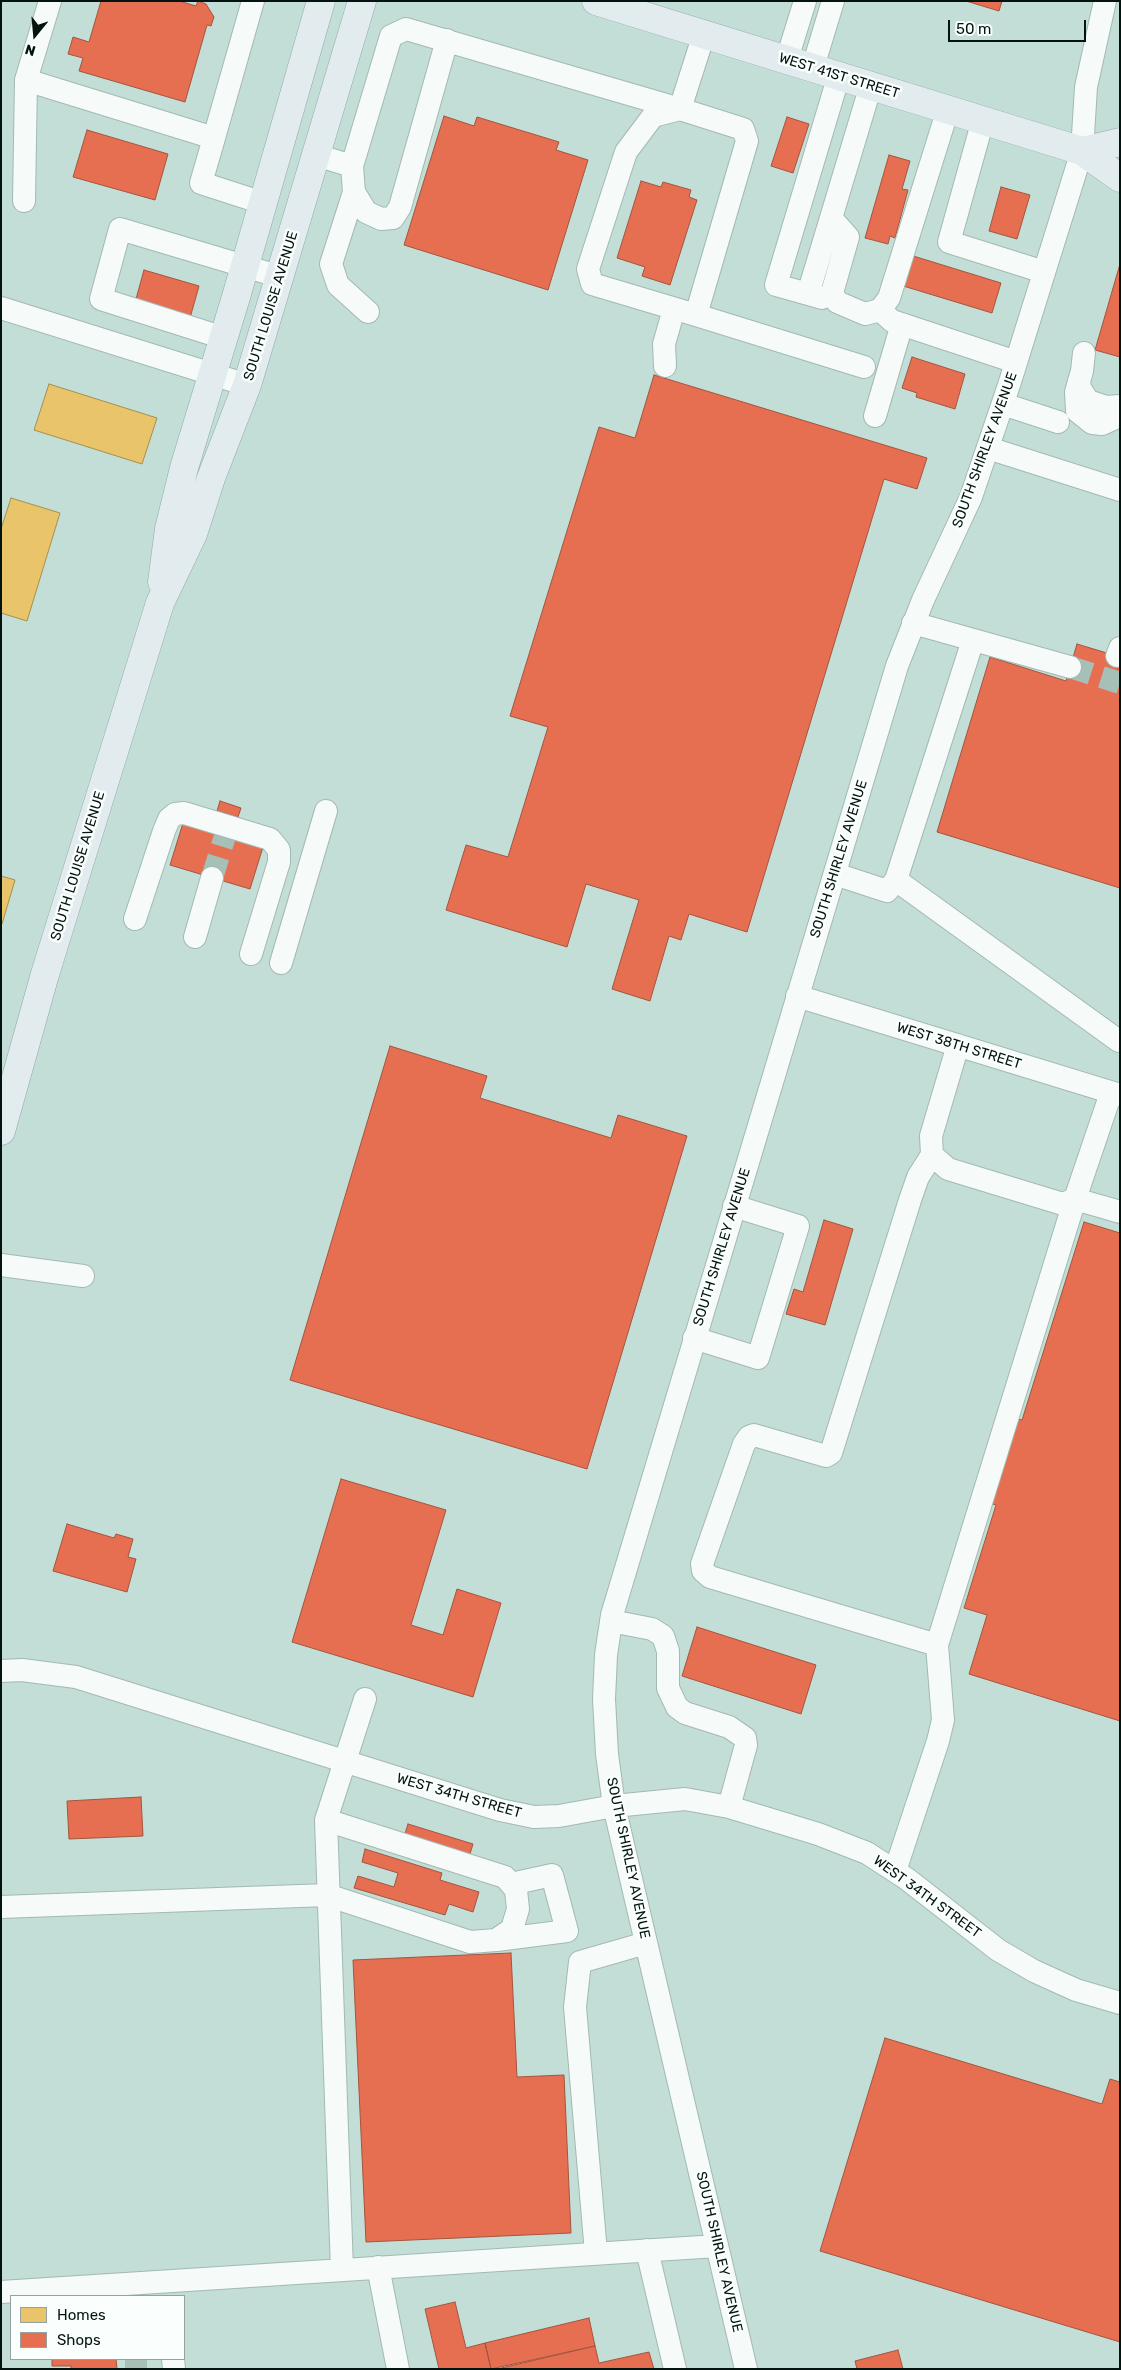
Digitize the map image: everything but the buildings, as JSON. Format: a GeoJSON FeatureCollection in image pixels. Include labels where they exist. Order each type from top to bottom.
{"type":"FeatureCollection","features":[{"type":"Feature","properties":{"kind":"main road","name":"SOUTH LOUISE AVENUE"},"geometry":{"type":"LineString","coordinates":[[160,603],[168,529],[321,1]]}},
{"type":"Feature","properties":{"kind":"main road","name":"SOUTH LOUISE AVENUE"},"geometry":{"type":"LineString","coordinates":[[1,1131],[48,964],[160,603],[193,534],[211,478],[247,385],[281,277],[362,1]]}},
{"type":"Feature","properties":{"kind":"main road","name":"WEST 41ST STREET"},"geometry":{"type":"LineString","coordinates":[[596,1],[1082,151],[1120,178]]}},
{"type":"Feature","properties":{"kind":"main road"},"geometry":{"type":"LineString","coordinates":[[1082,151],[1120,142]]}},
{"type":"Feature","properties":{"kind":"street"},"geometry":{"type":"LineString","coordinates":[[24,201],[26,80],[50,1]]}},
{"type":"Feature","properties":{"kind":"street"},"geometry":{"type":"LineString","coordinates":[[252,1],[199,191],[263,203]]}},
{"type":"Feature","properties":{"kind":"street"},"geometry":{"type":"LineString","coordinates":[[787,60],[805,1]]}},
{"type":"Feature","properties":{"kind":"street"},"geometry":{"type":"LineString","coordinates":[[813,68],[834,1]]}},
{"type":"Feature","properties":{"kind":"street","name":"SOUTH SHIRLEY AVENUE"},"geometry":{"type":"LineString","coordinates":[[746,2369],[614,1806],[607,1754],[604,1698],[606,1655],[611,1621],[623,1574],[897,666],[913,623],[971,498],[1003,404],[1082,151],[1086,87],[1105,1]]}},
{"type":"Feature","properties":{"kind":"street"},"geometry":{"type":"LineString","coordinates":[[368,312],[338,285],[331,264],[354,192],[352,166],[391,36],[406,29],[743,129],[747,141],[696,316]]}},
{"type":"Feature","properties":{"kind":"street"},"geometry":{"type":"LineString","coordinates":[[680,109],[704,34]]}},
{"type":"Feature","properties":{"kind":"street"},"geometry":{"type":"LineString","coordinates":[[354,192],[366,212],[381,219],[393,218],[400,207],[447,40]]}},
{"type":"Feature","properties":{"kind":"street"},"geometry":{"type":"LineString","coordinates":[[840,76],[776,284],[837,302],[865,314],[880,310],[889,298],[948,109]]}},
{"type":"Feature","properties":{"kind":"street"},"geometry":{"type":"LineString","coordinates":[[26,80],[214,138]]}},
{"type":"Feature","properties":{"kind":"street"},"geometry":{"type":"LineString","coordinates":[[808,294],[871,85]]}},
{"type":"Feature","properties":{"kind":"street"},"geometry":{"type":"LineString","coordinates":[[680,109],[653,116],[626,152],[588,269],[592,284],[864,367]]}},
{"type":"Feature","properties":{"kind":"street"},"geometry":{"type":"LineString","coordinates":[[983,120],[949,242],[1044,272]]}},
{"type":"Feature","properties":{"kind":"street"},"geometry":{"type":"LineString","coordinates":[[316,155],[352,166]]}},
{"type":"Feature","properties":{"kind":"street"},"geometry":{"type":"LineString","coordinates":[[831,218],[848,238],[832,293],[837,302]]}},
{"type":"Feature","properties":{"kind":"street"},"geometry":{"type":"LineString","coordinates":[[224,338],[101,299],[120,229],[281,277]]}},
{"type":"Feature","properties":{"kind":"street"},"geometry":{"type":"LineString","coordinates":[[1,308],[247,385]]}},
{"type":"Feature","properties":{"kind":"street"},"geometry":{"type":"LineString","coordinates":[[665,366],[664,344],[674,309]]}},
{"type":"Feature","properties":{"kind":"street"},"geometry":{"type":"LineString","coordinates":[[880,310],[892,321],[1016,362]]}},
{"type":"Feature","properties":{"kind":"street"},"geometry":{"type":"LineString","coordinates":[[875,416],[902,324]]}},
{"type":"Feature","properties":{"kind":"street"},"geometry":{"type":"LineString","coordinates":[[1084,353],[1075,403],[1077,411],[1092,423],[1102,424],[1113,419],[1120,412]]}},
{"type":"Feature","properties":{"kind":"street"},"geometry":{"type":"LineString","coordinates":[[1079,381],[1080,388],[1088,401],[1106,407],[1120,406]]}},
{"type":"Feature","properties":{"kind":"street"},"geometry":{"type":"LineString","coordinates":[[1003,404],[1058,422]]}},
{"type":"Feature","properties":{"kind":"street"},"geometry":{"type":"LineString","coordinates":[[988,448],[1120,490]]}},
{"type":"Feature","properties":{"kind":"street"},"geometry":{"type":"LineString","coordinates":[[913,623],[1070,667]]}},
{"type":"Feature","properties":{"kind":"street"},"geometry":{"type":"LineString","coordinates":[[835,874],[887,891],[896,880],[973,640]]}},
{"type":"Feature","properties":{"kind":"street"},"geometry":{"type":"LineString","coordinates":[[281,963],[326,811]]}},
{"type":"Feature","properties":{"kind":"street"},"geometry":{"type":"LineString","coordinates":[[136,919],[169,819],[175,814],[184,813],[226,831],[270,839],[279,850],[279,862],[251,954]]}},
{"type":"Feature","properties":{"kind":"street"},"geometry":{"type":"LineString","coordinates":[[195,937],[212,878]]}},
{"type":"Feature","properties":{"kind":"street"},"geometry":{"type":"LineString","coordinates":[[896,880],[1119,1041]]}},
{"type":"Feature","properties":{"kind":"street","name":"WEST 38TH STREET"},"geometry":{"type":"LineString","coordinates":[[797,996],[1115,1094]]}},
{"type":"Feature","properties":{"kind":"street"},"geometry":{"type":"LineString","coordinates":[[937,1645],[710,1577],[703,1570],[702,1564],[748,1437],[754,1435],[826,1456],[831,1453],[910,1200],[918,1177],[932,1155],[930,1136],[958,1046]]}},
{"type":"Feature","properties":{"kind":"street"},"geometry":{"type":"LineString","coordinates":[[895,1871],[938,1741],[943,1720],[937,1645],[1054,1272],[1074,1199],[1115,1094]]}},
{"type":"Feature","properties":{"kind":"street"},"geometry":{"type":"LineString","coordinates":[[932,1155],[948,1169],[1063,1204],[1074,1199],[1120,1212]]}},
{"type":"Feature","properties":{"kind":"street"},"geometry":{"type":"LineString","coordinates":[[694,1338],[758,1358],[798,1226],[734,1206]]}},
{"type":"Feature","properties":{"kind":"street"},"geometry":{"type":"LineString","coordinates":[[1,1265],[83,1276]]}},
{"type":"Feature","properties":{"kind":"street"},"geometry":{"type":"LineString","coordinates":[[611,1621],[652,1630],[663,1636],[668,1651],[668,1688],[677,1707],[685,1713],[729,1728],[744,1738],[746,1745],[729,1807]]}},
{"type":"Feature","properties":{"kind":"street","name":"WEST 34TH STREET"},"geometry":{"type":"LineString","coordinates":[[1,1671],[22,1670],[76,1677],[500,1810],[534,1817],[559,1816],[614,1806],[685,1799],[729,1807],[818,1834],[867,1853],[895,1871],[998,1950],[1034,1972],[1076,1990],[1120,2003]]}},
{"type":"Feature","properties":{"kind":"street"},"geometry":{"type":"LineString","coordinates":[[342,2270],[327,1895],[326,1820],[365,1700]]}},
{"type":"Feature","properties":{"kind":"street"},"geometry":{"type":"LineString","coordinates":[[326,1820],[505,1877],[516,1890],[518,1910],[512,1929],[496,1940]]}},
{"type":"Feature","properties":{"kind":"street"},"geometry":{"type":"LineString","coordinates":[[1,1907],[327,1895],[470,1942],[567,1931],[552,1875],[511,1884]]}},
{"type":"Feature","properties":{"kind":"street"},"geometry":{"type":"LineString","coordinates":[[596,2254],[575,2006],[580,1962],[646,1943]]}},
{"type":"Feature","properties":{"kind":"street"},"geometry":{"type":"LineString","coordinates":[[1,2292],[168,2289],[378,2267],[717,2246]]}},
{"type":"Feature","properties":{"kind":"street"},"geometry":{"type":"LineString","coordinates":[[647,2250],[675,2369]]}},
{"type":"Feature","properties":{"kind":"street"},"geometry":{"type":"LineString","coordinates":[[378,2267],[398,2369]]}},
{"type":"Feature","properties":{"kind":"tunnel"},"geometry":{"type":"LineString","coordinates":[[1070,667],[1120,683]]}},
{"type":"Feature","properties":{"kind":"tunnel"},"geometry":{"type":"LineString","coordinates":[[212,878],[225,836]]}},
{"type":"Feature","properties":{"kind":"tunnel"},"geometry":{"type":"LineString","coordinates":[[136,2360],[136,2369]]}}]}
